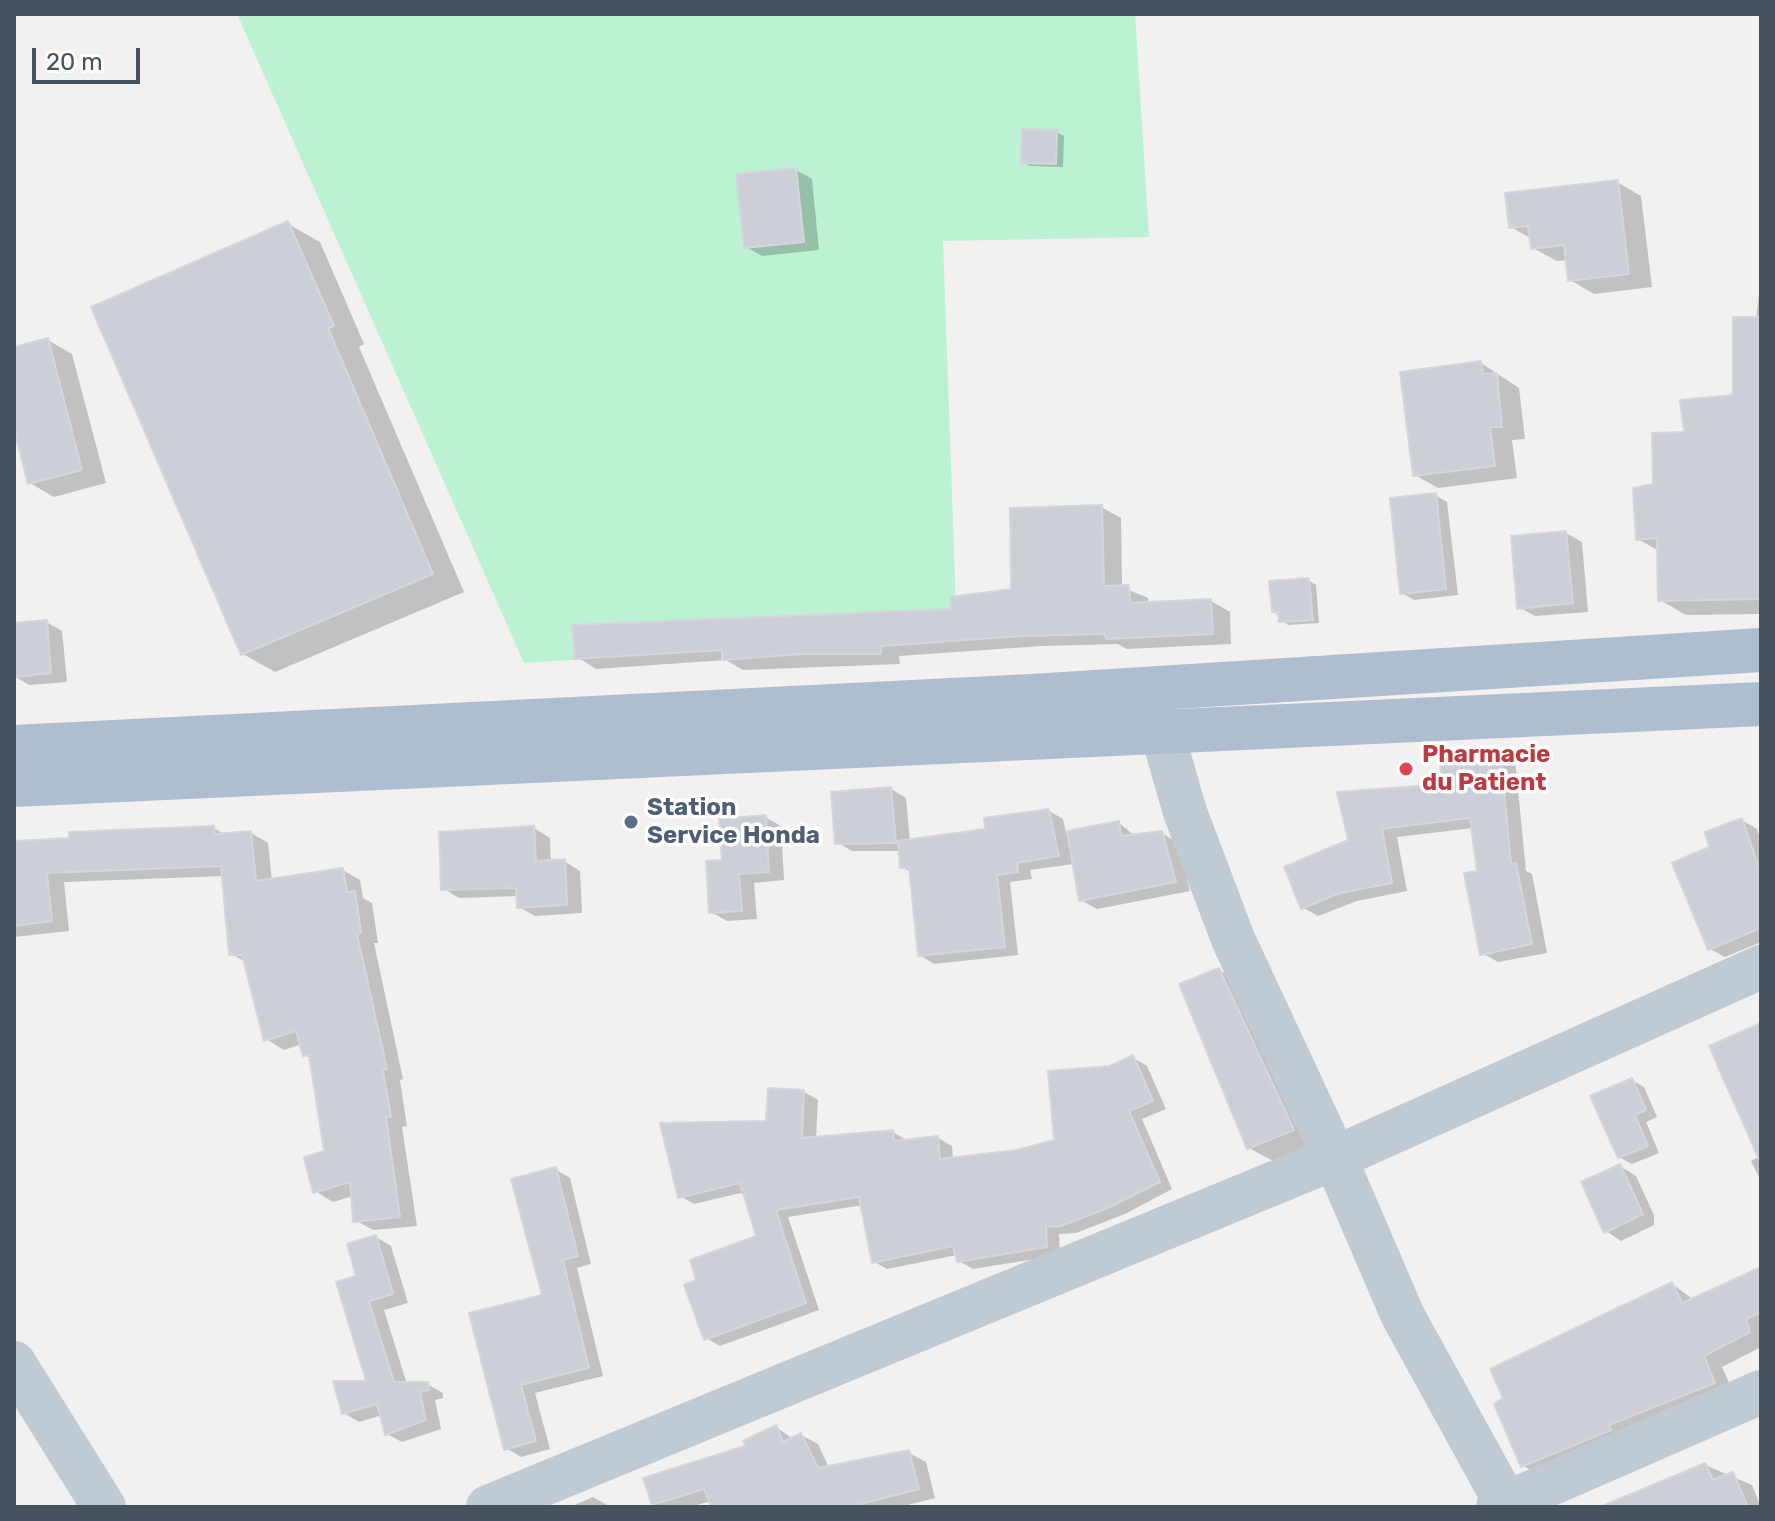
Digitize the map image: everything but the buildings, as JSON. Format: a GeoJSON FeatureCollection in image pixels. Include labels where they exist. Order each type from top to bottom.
{"type":"FeatureCollection","features":[{"type":"Feature","properties":{"kind":"main road"},"geometry":{"type":"LineString","coordinates":[[14,747],[1032,696],[1761,650]]}},
{"type":"Feature","properties":{"kind":"main road"},"geometry":{"type":"LineString","coordinates":[[14,785],[1761,704]]}},
{"type":"Feature","properties":{"kind":"street"},"geometry":{"type":"LineString","coordinates":[[1162,732],[1185,812],[1233,939],[1335,1158],[1403,1316],[1504,1506],[1761,1392]]}},
{"type":"Feature","properties":{"kind":"street"},"geometry":{"type":"LineString","coordinates":[[488,1507],[1335,1158],[1761,967]]}},
{"type":"Feature","properties":{"kind":"street"},"geometry":{"type":"LineString","coordinates":[[14,1363],[104,1507]]}},
{"type":"Feature","properties":{"kind":"green space"},"geometry":{"type":"Polygon","coordinates":[[[237,14],[1135,14],[1149,237],[943,241],[957,635],[524,663],[237,14]]]}},
{"type":"Feature","properties":{"kind":"place","name":"Pharmacie du Patient"},"geometry":{"type":"Point","coordinates":[1406,769]}},
{"type":"Feature","properties":{"kind":"place","name":"Station Service Honda"},"geometry":{"type":"Point","coordinates":[631,822]}}]}
